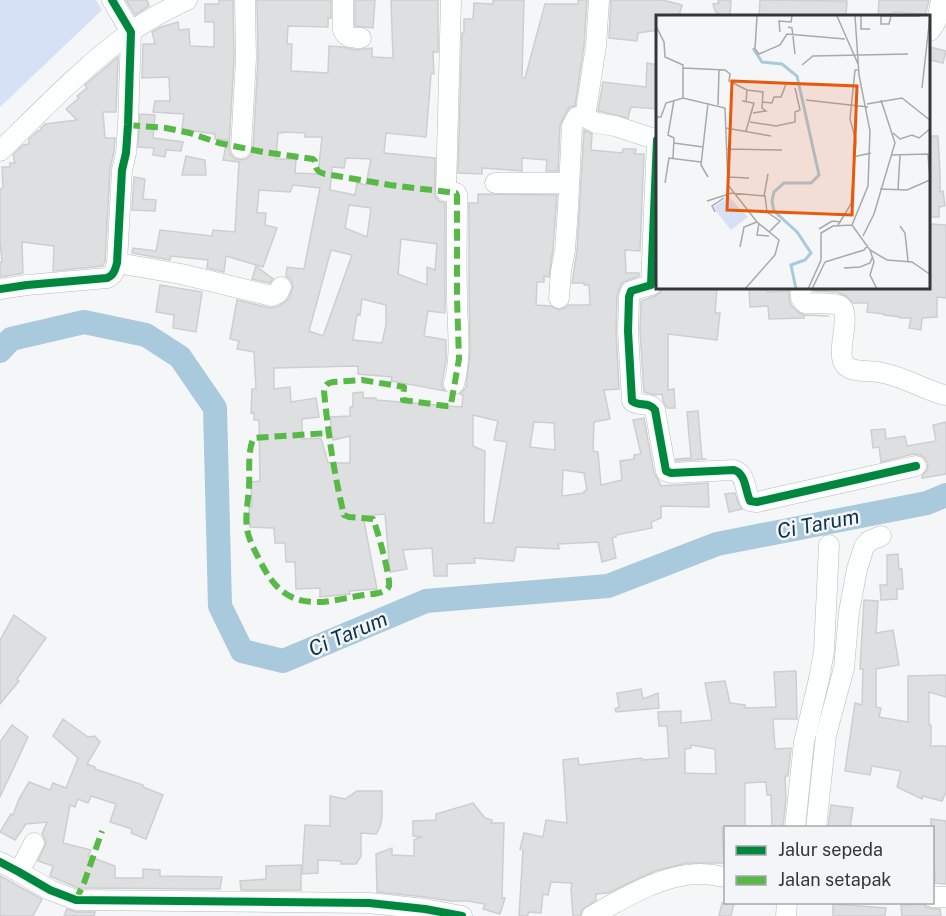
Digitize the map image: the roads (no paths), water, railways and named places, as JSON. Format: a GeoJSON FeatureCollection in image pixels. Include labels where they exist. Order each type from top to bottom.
{"type":"FeatureCollection","features":[{"type":"Feature","properties":{"kind":"street"},"geometry":{"type":"LineString","coordinates":[[0,289],[107,278],[115,272],[122,170],[128,125],[131,32],[112,0]]}},
{"type":"Feature","properties":{"kind":"street"},"geometry":{"type":"LineString","coordinates":[[0,151],[103,54],[149,20],[187,0]]}},
{"type":"Feature","properties":{"kind":"street"},"geometry":{"type":"LineString","coordinates":[[241,148],[246,58],[246,0]]}},
{"type":"Feature","properties":{"kind":"street"},"geometry":{"type":"LineString","coordinates":[[343,0],[344,34],[361,38]]}},
{"type":"Feature","properties":{"kind":"street"},"geometry":{"type":"LineString","coordinates":[[451,0],[446,191],[457,195],[456,298],[459,359],[454,384]]}},
{"type":"Feature","properties":{"kind":"street"},"geometry":{"type":"LineString","coordinates":[[585,117],[596,46],[599,0]]}},
{"type":"Feature","properties":{"kind":"street"},"geometry":{"type":"LineString","coordinates":[[931,30],[939,15],[941,0]]}},
{"type":"Feature","properties":{"kind":"street"},"geometry":{"type":"LineString","coordinates":[[559,298],[565,250],[572,126],[577,117],[585,117],[596,123],[615,126],[656,139]]}},
{"type":"Feature","properties":{"kind":"street"},"geometry":{"type":"LineString","coordinates":[[656,181],[651,285],[631,291],[628,331],[632,401],[637,404],[649,404],[654,410],[666,471],[670,474],[738,471],[743,477],[750,501],[758,502],[916,466]]}},
{"type":"Feature","properties":{"kind":"street"},"geometry":{"type":"LineString","coordinates":[[495,183],[569,183]]}},
{"type":"Feature","properties":{"kind":"street"},"geometry":{"type":"LineString","coordinates":[[117,263],[181,274],[272,296],[279,293],[281,287]]}},
{"type":"Feature","properties":{"kind":"street"},"geometry":{"type":"LineString","coordinates":[[801,290],[801,298],[805,303],[837,305],[843,310],[845,317],[842,353],[846,366],[852,369],[882,372],[944,395]]}},
{"type":"Feature","properties":{"kind":"street"},"geometry":{"type":"LineString","coordinates":[[795,826],[804,742],[830,681],[846,651],[856,569],[864,547],[869,541],[880,536]]}},
{"type":"Feature","properties":{"kind":"street"},"geometry":{"type":"LineString","coordinates":[[816,826],[826,735],[831,712],[830,681],[824,651],[830,545]]}},
{"type":"Feature","properties":{"kind":"street"},"geometry":{"type":"LineString","coordinates":[[19,872],[34,843]]}},
{"type":"Feature","properties":{"kind":"street"},"geometry":{"type":"LineString","coordinates":[[0,862],[50,890],[76,900],[107,906],[369,903],[425,913],[462,916]]}},
{"type":"Feature","properties":{"kind":"street"},"geometry":{"type":"LineString","coordinates":[[595,915],[630,895],[669,878],[701,873],[724,877]]}},
{"type":"Feature","properties":{"kind":"waterway","name":"Ci Tarum"},"geometry":{"type":"LineString","coordinates":[[0,351],[11,339],[84,322],[146,335],[180,357],[215,408],[220,606],[242,651],[283,661],[426,601],[608,586],[717,544],[927,503],[946,495]]}}]}
